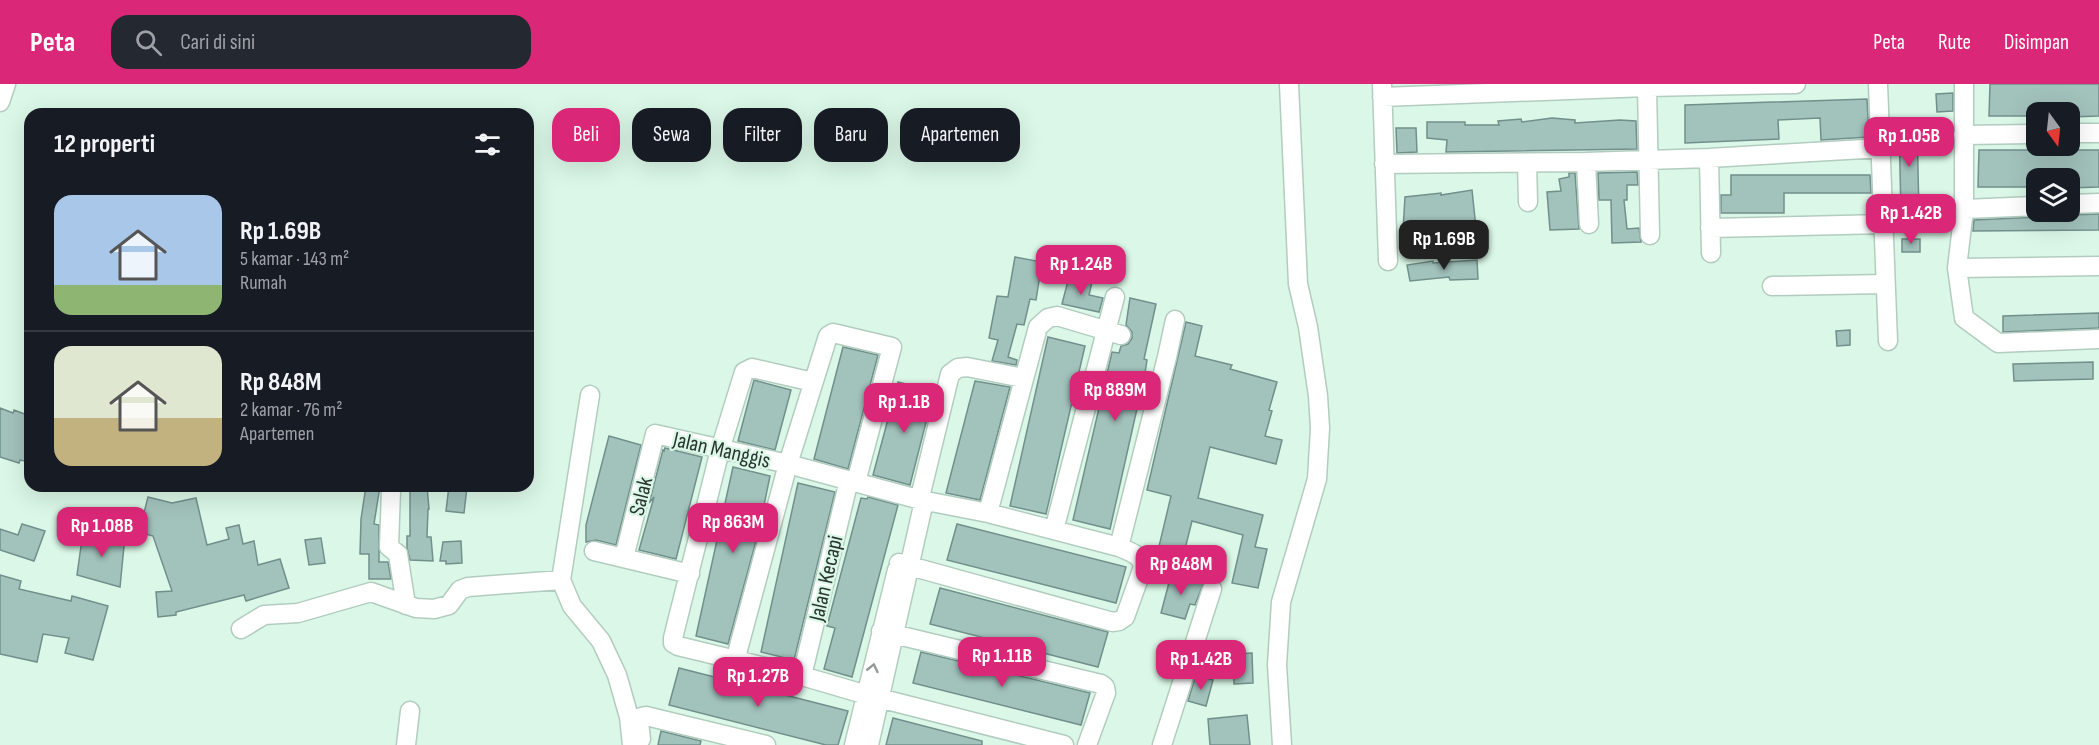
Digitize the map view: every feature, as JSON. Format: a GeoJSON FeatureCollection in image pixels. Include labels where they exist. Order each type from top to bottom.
{"type":"FeatureCollection","features":[{"type":"Feature","properties":{"kind":"street"},"geometry":{"type":"LineString","coordinates":[[0,102],[6,84]]}},
{"type":"Feature","properties":{"kind":"street"},"geometry":{"type":"LineString","coordinates":[[1282,745],[1277,665],[1281,602],[1317,479],[1320,428],[1308,327],[1298,284],[1289,84]]}},
{"type":"Feature","properties":{"kind":"street"},"geometry":{"type":"LineString","coordinates":[[1388,261],[1382,90],[1796,84]]}},
{"type":"Feature","properties":{"kind":"street"},"geometry":{"type":"LineString","coordinates":[[1878,84],[1888,341]]}},
{"type":"Feature","properties":{"kind":"street"},"geometry":{"type":"LineString","coordinates":[[1964,84],[1964,209],[1957,268],[1964,318],[1994,342],[2099,339]]}},
{"type":"Feature","properties":{"kind":"street"},"geometry":{"type":"LineString","coordinates":[[1647,87],[1650,235]]}},
{"type":"Feature","properties":{"kind":"street"},"geometry":{"type":"LineString","coordinates":[[2080,133],[2099,133]]}},
{"type":"Feature","properties":{"kind":"street"},"geometry":{"type":"LineString","coordinates":[[1964,135],[2026,134]]}},
{"type":"Feature","properties":{"kind":"street"},"geometry":{"type":"LineString","coordinates":[[1384,164],[1649,160],[1881,148]]}},
{"type":"Feature","properties":{"kind":"street"},"geometry":{"type":"LineString","coordinates":[[1709,158],[1711,253]]}},
{"type":"Feature","properties":{"kind":"street"},"geometry":{"type":"LineString","coordinates":[[1586,162],[1589,224]]}},
{"type":"Feature","properties":{"kind":"street"},"geometry":{"type":"LineString","coordinates":[[1527,163],[1528,202]]}},
{"type":"Feature","properties":{"kind":"street"},"geometry":{"type":"LineString","coordinates":[[2080,204],[2099,203]]}},
{"type":"Feature","properties":{"kind":"street"},"geometry":{"type":"LineString","coordinates":[[1964,209],[2026,206]]}},
{"type":"Feature","properties":{"kind":"street"},"geometry":{"type":"LineString","coordinates":[[1710,228],[1884,224]]}},
{"type":"Feature","properties":{"kind":"street"},"geometry":{"type":"LineString","coordinates":[[1957,268],[2099,266]]}},
{"type":"Feature","properties":{"kind":"street"},"geometry":{"type":"LineString","coordinates":[[1772,286],[1885,284]]}},
{"type":"Feature","properties":{"kind":"street"},"geometry":{"type":"LineString","coordinates":[[1054,530],[1114,333],[1115,297]]}},
{"type":"Feature","properties":{"kind":"street"},"geometry":{"type":"LineString","coordinates":[[988,513],[1038,327],[1052,316],[1068,318],[1114,333]]}},
{"type":"Feature","properties":{"kind":"street"},"geometry":{"type":"LineString","coordinates":[[904,565],[1113,622],[1125,617],[1143,567],[1142,560],[1138,556],[1119,547],[1165,369],[1175,320]]}},
{"type":"Feature","properties":{"kind":"street","name":"Jalan Kecapi"},"geometry":{"type":"LineString","coordinates":[[802,676],[852,481],[892,347],[833,333],[828,336],[813,382]]}},
{"type":"Feature","properties":{"kind":"street"},"geometry":{"type":"LineString","coordinates":[[854,745],[873,696],[951,374],[958,368],[967,367],[1023,378]]}},
{"type":"Feature","properties":{"kind":"street"},"geometry":{"type":"LineString","coordinates":[[788,464],[813,382],[752,368],[744,372],[720,450],[672,641],[678,646],[1064,745]]}},
{"type":"Feature","properties":{"kind":"street"},"geometry":{"type":"LineString","coordinates":[[590,395],[561,580],[572,606],[601,641],[617,675],[629,717],[632,745]]}},
{"type":"Feature","properties":{"kind":"street","name":"Jalan Manggis"},"geometry":{"type":"LineString","coordinates":[[655,434],[788,464],[1119,547]]}},
{"type":"Feature","properties":{"kind":"street","name":"Salak"},"geometry":{"type":"LineString","coordinates":[[624,558],[655,434]]}},
{"type":"Feature","properties":{"kind":"street","name":"Jalan Manggis"},"geometry":{"type":"LineString","coordinates":[[735,661],[788,464]]}},
{"type":"Feature","properties":{"kind":"street"},"geometry":{"type":"LineString","coordinates":[[391,492],[390,547],[398,554],[406,605]]}},
{"type":"Feature","properties":{"kind":"street"},"geometry":{"type":"LineString","coordinates":[[594,552],[690,574]]}},
{"type":"Feature","properties":{"kind":"street"},"geometry":{"type":"LineString","coordinates":[[241,629],[264,615],[298,613],[362,593],[377,593],[416,608],[434,609],[449,605],[460,590],[468,587],[561,580]]}},
{"type":"Feature","properties":{"kind":"street"},"geometry":{"type":"LineString","coordinates":[[1162,745],[1212,588]]}},
{"type":"Feature","properties":{"kind":"street"},"geometry":{"type":"LineString","coordinates":[[888,633],[1101,684],[1105,687],[1106,693],[1087,745]]}},
{"type":"Feature","properties":{"kind":"street"},"geometry":{"type":"LineString","coordinates":[[869,745],[873,696]]}},
{"type":"Feature","properties":{"kind":"street"},"geometry":{"type":"LineString","coordinates":[[406,745],[410,711]]}},
{"type":"Feature","properties":{"kind":"street"},"geometry":{"type":"LineString","coordinates":[[642,745],[639,722],[641,717],[646,716],[766,745]]}},
{"type":"Feature","properties":{"kind":"building"},"geometry":{"type":"Polygon","coordinates":[[[1990,84],[2099,84],[2099,116],[2080,117],[2080,102],[2026,102],[2026,116],[1989,116],[1990,84]]]}},
{"type":"Feature","properties":{"kind":"building"},"geometry":{"type":"Polygon","coordinates":[[[1953,93],[1953,111],[1937,112],[1936,94],[1953,93]]]}},
{"type":"Feature","properties":{"kind":"building"},"geometry":{"type":"Polygon","coordinates":[[[1867,99],[1869,137],[1821,140],[1820,118],[1778,120],[1779,139],[1685,143],[1685,105],[1867,99]]]}},
{"type":"Feature","properties":{"kind":"building"},"geometry":{"type":"Polygon","coordinates":[[[1552,118],[1575,120],[1575,123],[1636,121],[1637,149],[1446,152],[1447,140],[1427,138],[1427,122],[1499,125],[1498,121],[1521,119],[1522,122],[1552,118]]]}},
{"type":"Feature","properties":{"kind":"building"},"geometry":{"type":"Polygon","coordinates":[[[1899,122],[1917,122],[1919,215],[1901,215],[1899,122]]]}},
{"type":"Feature","properties":{"kind":"building"},"geometry":{"type":"Polygon","coordinates":[[[1396,128],[1416,128],[1417,152],[1397,153],[1396,128]]]}},
{"type":"Feature","properties":{"kind":"building"},"geometry":{"type":"Polygon","coordinates":[[[1979,150],[2026,150],[2026,156],[2080,156],[2080,150],[2099,150],[2099,187],[2080,188],[2080,168],[2026,168],[2026,187],[1978,187],[1979,150]]]}},
{"type":"Feature","properties":{"kind":"building"},"geometry":{"type":"Polygon","coordinates":[[[1637,172],[1638,185],[1627,185],[1627,200],[1624,200],[1627,229],[1639,228],[1641,242],[1612,243],[1611,200],[1599,200],[1598,173],[1637,172]]]}},
{"type":"Feature","properties":{"kind":"building"},"geometry":{"type":"Polygon","coordinates":[[[1569,173],[1575,173],[1579,229],[1550,230],[1547,192],[1561,191],[1559,179],[1569,177],[1569,173]]]}},
{"type":"Feature","properties":{"kind":"building"},"geometry":{"type":"Polygon","coordinates":[[[1731,175],[1870,175],[1871,193],[1784,193],[1784,213],[1721,213],[1721,195],[1731,195],[1731,175]]]}},
{"type":"Feature","properties":{"kind":"building"},"geometry":{"type":"Polygon","coordinates":[[[1472,190],[1476,228],[1442,233],[1441,239],[1419,237],[1420,231],[1403,230],[1405,197],[1472,190]]]}},
{"type":"Feature","properties":{"kind":"building"},"geometry":{"type":"Polygon","coordinates":[[[2099,214],[2099,230],[1973,231],[1974,220],[2026,218],[2026,222],[2080,222],[2080,215],[2099,214]]]}},
{"type":"Feature","properties":{"kind":"building"},"geometry":{"type":"Polygon","coordinates":[[[1902,239],[1920,239],[1920,252],[1902,252],[1902,239]]]}},
{"type":"Feature","properties":{"kind":"building"},"geometry":{"type":"Polygon","coordinates":[[[1015,257],[1042,262],[1036,300],[1030,299],[1024,325],[1017,324],[1008,357],[1017,360],[1016,365],[992,361],[998,340],[989,338],[997,296],[1008,297],[1015,257]]]}},
{"type":"Feature","properties":{"kind":"building"},"geometry":{"type":"Polygon","coordinates":[[[1477,260],[1478,279],[1450,280],[1449,277],[1410,281],[1407,265],[1433,261],[1433,263],[1477,260]]]}},
{"type":"Feature","properties":{"kind":"building"},"geometry":{"type":"Polygon","coordinates":[[[1069,277],[1092,282],[1089,295],[1103,298],[1099,312],[1062,304],[1069,277]]]}},
{"type":"Feature","properties":{"kind":"building"},"geometry":{"type":"Polygon","coordinates":[[[1130,298],[1156,304],[1144,359],[1147,360],[1145,373],[1110,529],[1073,520],[1112,352],[1119,353],[1121,346],[1128,344],[1132,338],[1132,332],[1126,325],[1130,298]]]}},
{"type":"Feature","properties":{"kind":"building"},"geometry":{"type":"Polygon","coordinates":[[[2099,313],[2099,328],[2003,332],[2003,316],[2099,313]]]}},
{"type":"Feature","properties":{"kind":"building"},"geometry":{"type":"Polygon","coordinates":[[[1186,322],[1202,326],[1195,356],[1232,365],[1230,369],[1277,382],[1265,436],[1282,440],[1276,464],[1210,447],[1198,498],[1263,515],[1255,547],[1267,549],[1258,588],[1232,583],[1243,535],[1192,521],[1181,565],[1156,559],[1171,496],[1147,490],[1186,322]]]}},
{"type":"Feature","properties":{"kind":"building"},"geometry":{"type":"Polygon","coordinates":[[[1850,330],[1850,345],[1837,346],[1836,331],[1850,330]]]}},
{"type":"Feature","properties":{"kind":"building"},"geometry":{"type":"Polygon","coordinates":[[[1048,337],[1085,346],[1046,514],[1010,506],[1048,337]]]}},
{"type":"Feature","properties":{"kind":"building"},"geometry":{"type":"Polygon","coordinates":[[[843,347],[878,355],[848,469],[814,459],[843,347]]]}},
{"type":"Feature","properties":{"kind":"building"},"geometry":{"type":"Polygon","coordinates":[[[2093,362],[2093,379],[2014,381],[2013,364],[2093,362]]]}},
{"type":"Feature","properties":{"kind":"building"},"geometry":{"type":"Polygon","coordinates":[[[754,380],[791,390],[775,450],[738,441],[754,380]]]}},
{"type":"Feature","properties":{"kind":"building"},"geometry":{"type":"Polygon","coordinates":[[[975,381],[1010,387],[980,500],[946,493],[975,381]]]}},
{"type":"Feature","properties":{"kind":"building"},"geometry":{"type":"Polygon","coordinates":[[[898,382],[934,391],[910,485],[873,475],[898,382]]]}},
{"type":"Feature","properties":{"kind":"building"},"geometry":{"type":"Polygon","coordinates":[[[0,408],[13,413],[14,410],[24,414],[24,461],[20,460],[19,463],[0,457],[0,408]]]}},
{"type":"Feature","properties":{"kind":"building"},"geometry":{"type":"Polygon","coordinates":[[[609,436],[641,445],[616,545],[596,540],[586,542],[586,525],[609,436]]]}},
{"type":"Feature","properties":{"kind":"building"},"geometry":{"type":"Polygon","coordinates":[[[665,448],[702,457],[676,559],[639,550],[654,497],[649,503],[665,448]]]}},
{"type":"Feature","properties":{"kind":"building"},"geometry":{"type":"Polygon","coordinates":[[[733,467],[770,476],[759,530],[728,644],[696,636],[733,467]]]}},
{"type":"Feature","properties":{"kind":"building"},"geometry":{"type":"Polygon","coordinates":[[[798,483],[835,492],[794,660],[761,652],[798,483]]]}},
{"type":"Feature","properties":{"kind":"building"},"geometry":{"type":"Polygon","coordinates":[[[365,492],[379,492],[374,524],[379,525],[379,562],[388,562],[391,579],[369,579],[369,554],[360,554],[361,519],[365,492]]]}},
{"type":"Feature","properties":{"kind":"building"},"geometry":{"type":"Polygon","coordinates":[[[410,492],[428,492],[427,537],[431,537],[433,561],[410,560],[407,536],[410,536],[410,492]]]}},
{"type":"Feature","properties":{"kind":"building"},"geometry":{"type":"Polygon","coordinates":[[[448,492],[466,492],[464,513],[446,511],[448,492]]]}},
{"type":"Feature","properties":{"kind":"building"},"geometry":{"type":"Polygon","coordinates":[[[148,497],[172,503],[196,498],[207,545],[229,539],[226,528],[239,525],[243,544],[254,541],[258,565],[280,559],[289,588],[246,601],[244,595],[176,612],[176,615],[158,617],[156,592],[172,591],[153,536],[139,532],[148,497]]]}},
{"type":"Feature","properties":{"kind":"building"},"geometry":{"type":"Polygon","coordinates":[[[868,497],[898,505],[852,677],[824,669],[835,628],[827,626],[861,498],[867,499],[868,497]]]}},
{"type":"Feature","properties":{"kind":"building"},"geometry":{"type":"Polygon","coordinates":[[[22,524],[45,531],[34,561],[0,550],[0,529],[18,535],[22,524]]]}},
{"type":"Feature","properties":{"kind":"building"},"geometry":{"type":"Polygon","coordinates":[[[957,524],[1126,567],[1116,603],[947,560],[957,524]]]}},
{"type":"Feature","properties":{"kind":"building"},"geometry":{"type":"Polygon","coordinates":[[[83,532],[125,536],[120,587],[77,575],[83,532]]]}},
{"type":"Feature","properties":{"kind":"building"},"geometry":{"type":"Polygon","coordinates":[[[321,538],[325,563],[309,565],[305,540],[321,538]]]}},
{"type":"Feature","properties":{"kind":"building"},"geometry":{"type":"Polygon","coordinates":[[[461,541],[462,563],[446,564],[446,561],[440,561],[443,542],[461,541]]]}},
{"type":"Feature","properties":{"kind":"building"},"geometry":{"type":"Polygon","coordinates":[[[0,575],[21,581],[19,589],[71,601],[72,596],[108,606],[93,660],[65,653],[69,638],[43,634],[37,662],[0,654],[0,575]]]}},
{"type":"Feature","properties":{"kind":"building"},"geometry":{"type":"Polygon","coordinates":[[[1171,575],[1204,582],[1195,605],[1190,604],[1185,619],[1161,613],[1171,575]]]}},
{"type":"Feature","properties":{"kind":"building"},"geometry":{"type":"Polygon","coordinates":[[[940,588],[1108,632],[1098,667],[930,624],[940,588]]]}},
{"type":"Feature","properties":{"kind":"building"},"geometry":{"type":"Polygon","coordinates":[[[921,652],[1090,693],[1081,725],[913,683],[921,652]]]}},
{"type":"Feature","properties":{"kind":"building"},"geometry":{"type":"Polygon","coordinates":[[[1252,653],[1253,683],[1234,684],[1233,654],[1252,653]]]}},
{"type":"Feature","properties":{"kind":"building"},"geometry":{"type":"Polygon","coordinates":[[[679,668],[848,711],[838,745],[826,745],[669,705],[679,668]]]}},
{"type":"Feature","properties":{"kind":"building"},"geometry":{"type":"Polygon","coordinates":[[[1196,675],[1213,680],[1206,706],[1188,701],[1196,675]]]}},
{"type":"Feature","properties":{"kind":"building"},"geometry":{"type":"Polygon","coordinates":[[[1247,715],[1250,745],[1210,745],[1208,719],[1247,715]]]}},
{"type":"Feature","properties":{"kind":"building"},"geometry":{"type":"Polygon","coordinates":[[[893,718],[982,741],[982,745],[886,745],[893,718]]]}},
{"type":"Feature","properties":{"kind":"building"},"geometry":{"type":"Polygon","coordinates":[[[661,731],[701,741],[700,745],[658,745],[661,731]]]}}]}
